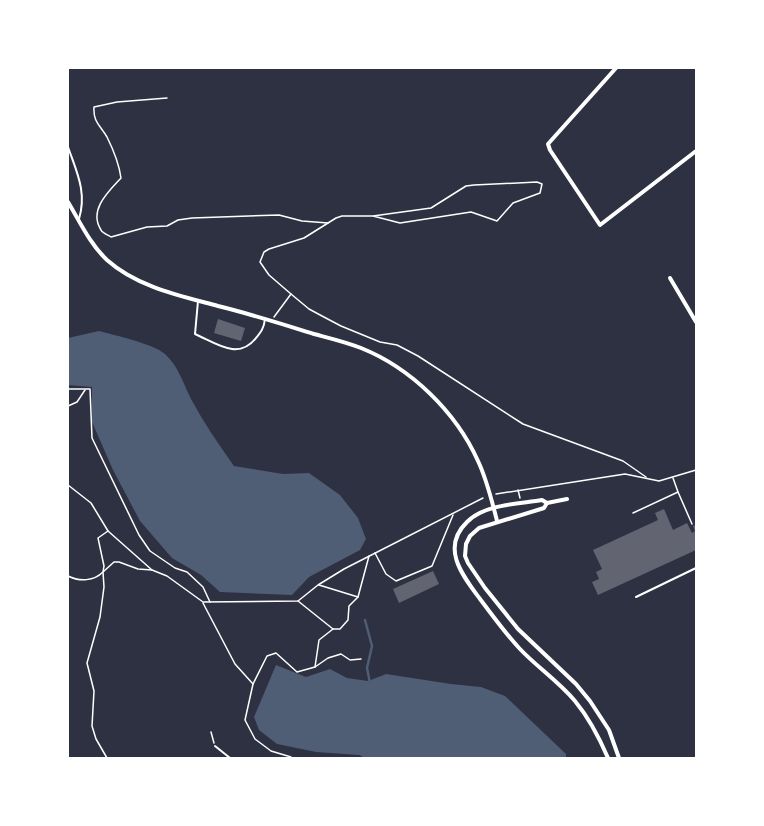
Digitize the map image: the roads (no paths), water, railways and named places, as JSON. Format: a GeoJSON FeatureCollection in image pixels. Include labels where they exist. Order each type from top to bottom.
{"type":"FeatureCollection","features":[{"type":"Feature","properties":{"kind":"street"},"geometry":{"type":"LineString","coordinates":[[616,68],[548,144],[550,150],[600,225],[696,151]]}},
{"type":"Feature","properties":{"kind":"street"},"geometry":{"type":"LineString","coordinates":[[68,202],[96,247],[108,260],[143,282],[198,301],[265,318],[361,348],[393,366],[423,388],[448,412],[472,448],[483,473],[498,521]]}},
{"type":"Feature","properties":{"kind":"street"},"geometry":{"type":"LineString","coordinates":[[670,278],[696,322]]}},
{"type":"Feature","properties":{"kind":"street"},"geometry":{"type":"LineString","coordinates":[[567,499],[547,503],[542,500],[485,511],[468,521],[457,536],[454,550],[460,570],[512,640],[575,701],[594,728],[608,758]]}},
{"type":"Feature","properties":{"kind":"street"},"geometry":{"type":"LineString","coordinates":[[547,503],[544,508],[479,528],[470,536],[465,548],[468,563],[518,629],[576,684],[590,701],[609,730],[619,758]]}},
{"type":"Feature","properties":{"kind":"lane"},"geometry":{"type":"LineString","coordinates":[[68,147],[81,184],[83,205],[79,220]]}},
{"type":"Feature","properties":{"kind":"lane"},"geometry":{"type":"LineString","coordinates":[[198,301],[195,334],[234,351],[249,347],[264,327],[265,318]]}},
{"type":"Feature","properties":{"kind":"lane"},"geometry":{"type":"LineString","coordinates":[[636,597],[696,568]]}},
{"type":"Feature","properties":{"kind":"lane"},"geometry":{"type":"LineString","coordinates":[[215,746],[230,758]]}},
{"type":"Feature","properties":{"kind":"water"},"geometry":{"type":"Polygon","coordinates":[[[99,331],[143,343],[160,350],[170,359],[180,375],[201,417],[234,466],[283,474],[309,473],[340,495],[358,518],[366,539],[360,550],[309,577],[292,595],[220,592],[201,575],[172,558],[140,521],[113,470],[92,422],[92,387],[68,385],[68,338],[99,331]]]}},
{"type":"Feature","properties":{"kind":"water"},"geometry":{"type":"Polygon","coordinates":[[[276,665],[306,677],[330,669],[347,678],[368,681],[386,674],[481,687],[505,696],[566,754],[566,758],[365,758],[359,755],[316,752],[277,744],[259,730],[254,717],[276,665]]]}},
{"type":"Feature","properties":{"kind":"waterway"},"geometry":{"type":"LineString","coordinates":[[365,620],[372,646],[367,668],[370,683]]}}]}
